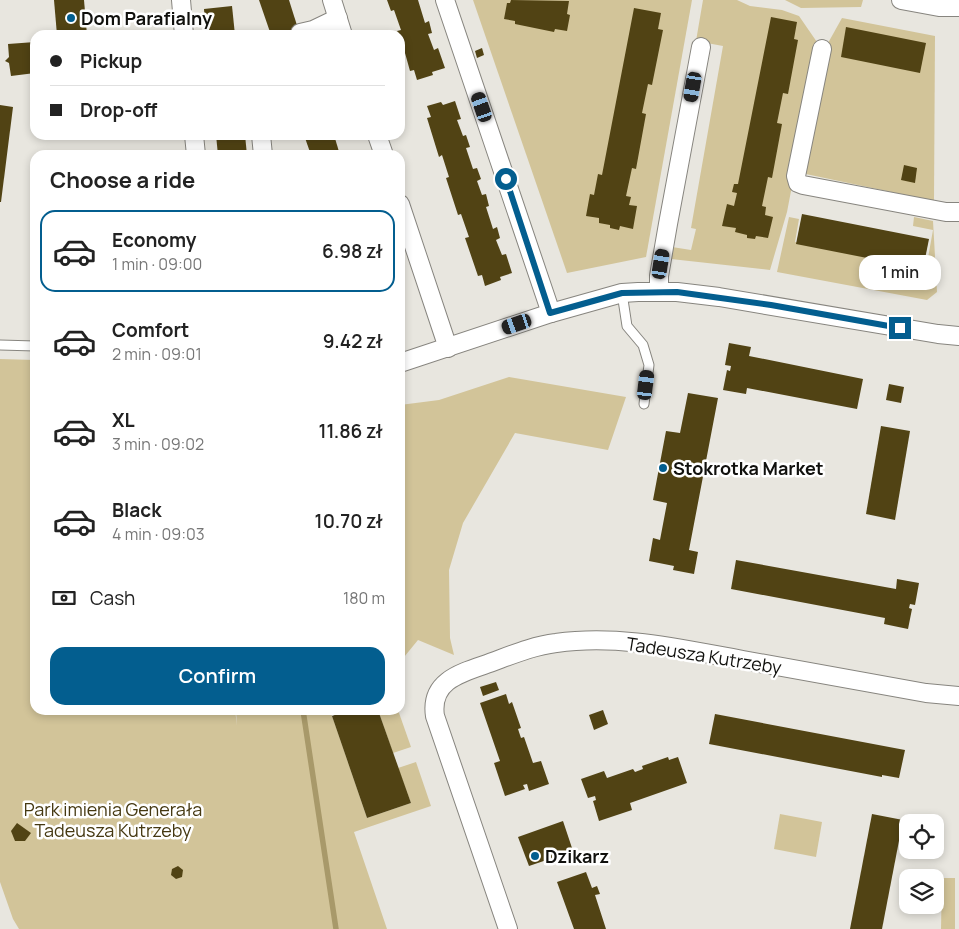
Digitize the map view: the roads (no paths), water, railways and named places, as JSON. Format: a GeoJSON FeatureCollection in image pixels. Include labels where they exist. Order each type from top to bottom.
{"type":"FeatureCollection","features":[{"type":"Feature","properties":{"kind":"street"},"geometry":{"type":"LineString","coordinates":[[181,0],[184,30]]}},
{"type":"Feature","properties":{"kind":"street"},"geometry":{"type":"LineString","coordinates":[[332,0],[342,30]]}},
{"type":"Feature","properties":{"kind":"street"},"geometry":{"type":"LineString","coordinates":[[446,0],[550,313]]}},
{"type":"Feature","properties":{"kind":"street"},"geometry":{"type":"LineString","coordinates":[[901,0],[939,7],[959,7]]}},
{"type":"Feature","properties":{"kind":"street"},"geometry":{"type":"LineString","coordinates":[[312,30],[338,18]]}},
{"type":"Feature","properties":{"kind":"street"},"geometry":{"type":"LineString","coordinates":[[659,292],[659,276],[700,47]]}},
{"type":"Feature","properties":{"kind":"street"},"geometry":{"type":"LineString","coordinates":[[822,49],[796,176],[798,183],[804,186],[946,212],[959,212]]}},
{"type":"Feature","properties":{"kind":"street"},"geometry":{"type":"LineString","coordinates":[[405,222],[448,348]]}},
{"type":"Feature","properties":{"kind":"street"},"geometry":{"type":"LineString","coordinates":[[405,361],[550,313],[622,293],[659,292],[719,297],[959,336]]}},
{"type":"Feature","properties":{"kind":"street","name":"Tadeusza Kutrzeby"},"geometry":{"type":"LineString","coordinates":[[508,929],[435,716],[435,699],[440,689],[459,674],[555,643],[627,641],[959,696]]}},
{"type":"Feature","properties":{"kind":"lane"},"geometry":{"type":"LineString","coordinates":[[622,293],[627,326],[643,345],[649,365],[644,404]]}},
{"type":"Feature","properties":{"kind":"lane"},"geometry":{"type":"LineString","coordinates":[[0,345],[30,346]]}},
{"type":"Feature","properties":{"kind":"waterway"},"geometry":{"type":"LineString","coordinates":[[304,715],[336,929]]}},
{"type":"Feature","properties":{"kind":"place","name":"Dom Parafialny"},"geometry":{"type":"Point","coordinates":[71,18]}},
{"type":"Feature","properties":{"kind":"place","name":"Stokrotka Market"},"geometry":{"type":"Point","coordinates":[663,468]}},
{"type":"Feature","properties":{"kind":"place","name":"Dzikarz"},"geometry":{"type":"Point","coordinates":[535,856]}},
{"type":"Feature","properties":{"kind":"park label","name":"Park imienia Generała Tadeusza Kutrzeby"},"geometry":{"type":"Point","coordinates":[113,820]}}]}
